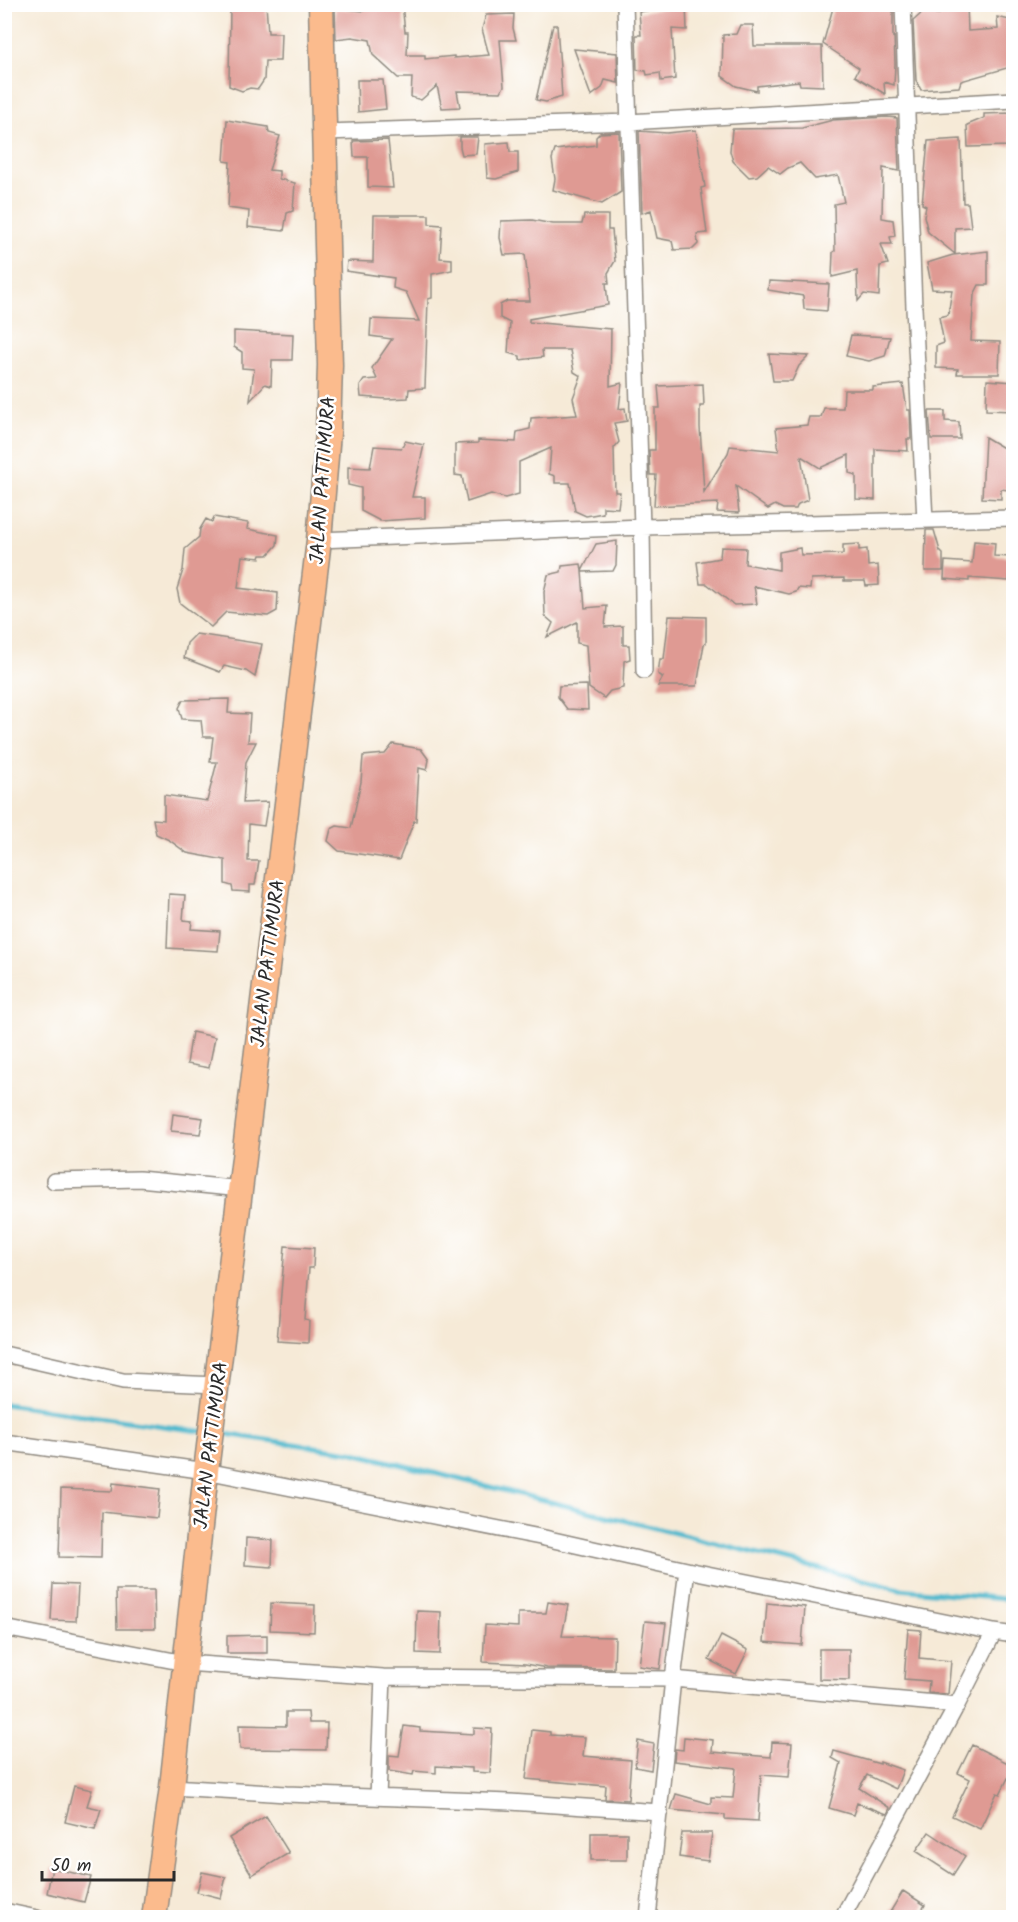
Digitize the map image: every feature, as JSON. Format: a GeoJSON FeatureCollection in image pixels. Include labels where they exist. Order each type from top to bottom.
{"type":"FeatureCollection","features":[{"type":"Feature","properties":{"kind":"main road","name":"JALAN PATTIMURA"},"geometry":{"type":"LineString","coordinates":[[154,1917],[172,1786],[206,1471],[319,540],[328,433],[330,365],[321,4]]}},
{"type":"Feature","properties":{"kind":"street"},"geometry":{"type":"LineString","coordinates":[[625,4],[645,670]]}},
{"type":"Feature","properties":{"kind":"street"},"geometry":{"type":"LineString","coordinates":[[903,4],[925,520]]}},
{"type":"Feature","properties":{"kind":"street"},"geometry":{"type":"LineString","coordinates":[[325,132],[628,122],[906,108],[1014,100]]}},
{"type":"Feature","properties":{"kind":"street"},"geometry":{"type":"LineString","coordinates":[[319,540],[642,527],[1014,518]]}},
{"type":"Feature","properties":{"kind":"street"},"geometry":{"type":"LineString","coordinates":[[54,1181],[139,1179],[242,1189]]}},
{"type":"Feature","properties":{"kind":"street"},"geometry":{"type":"LineString","coordinates":[[4,1354],[123,1381],[217,1385]]}},
{"type":"Feature","properties":{"kind":"street"},"geometry":{"type":"LineString","coordinates":[[4,1442],[206,1471],[1014,1635]]}},
{"type":"Feature","properties":{"kind":"street"},"geometry":{"type":"LineString","coordinates":[[648,1917],[687,1570]]}},
{"type":"Feature","properties":{"kind":"street"},"geometry":{"type":"LineString","coordinates":[[4,1628],[185,1663],[383,1677],[673,1679],[957,1705]]}},
{"type":"Feature","properties":{"kind":"street"},"geometry":{"type":"LineString","coordinates":[[842,1917],[994,1632]]}},
{"type":"Feature","properties":{"kind":"street"},"geometry":{"type":"LineString","coordinates":[[378,1797],[383,1677]]}},
{"type":"Feature","properties":{"kind":"street"},"geometry":{"type":"LineString","coordinates":[[172,1786],[510,1802],[660,1812]]}},
{"type":"Feature","properties":{"kind":"street"},"geometry":{"type":"LineString","coordinates":[[4,1911],[37,1917]]}},
{"type":"Feature","properties":{"kind":"building"},"geometry":{"type":"Polygon","coordinates":[[[230,4],[266,4],[268,33],[281,33],[280,61],[265,61],[264,80],[258,89],[250,88],[242,91],[229,86],[230,4]]]}},
{"type":"Feature","properties":{"kind":"building"},"geometry":{"type":"Polygon","coordinates":[[[361,4],[402,4],[405,32],[408,32],[407,55],[425,55],[425,59],[489,55],[482,29],[486,15],[514,14],[513,28],[516,40],[500,40],[504,86],[501,92],[457,91],[460,107],[442,108],[437,86],[421,100],[411,97],[412,78],[398,78],[373,55],[370,40],[352,37],[336,39],[335,8],[363,11],[361,4]]]}},
{"type":"Feature","properties":{"kind":"building"},"geometry":{"type":"Polygon","coordinates":[[[834,4],[893,4],[894,85],[884,82],[885,94],[855,76],[859,68],[823,44],[834,4]]]}},
{"type":"Feature","properties":{"kind":"building"},"geometry":{"type":"Polygon","coordinates":[[[939,4],[967,4],[968,31],[998,29],[997,17],[1014,21],[1014,66],[961,81],[959,87],[921,90],[916,80],[913,21],[923,12],[939,14],[939,4]]]}},
{"type":"Feature","properties":{"kind":"building"},"geometry":{"type":"Polygon","coordinates":[[[686,5],[687,30],[672,29],[675,79],[661,81],[660,73],[647,75],[646,71],[637,70],[636,35],[641,35],[639,12],[686,5]]]}},
{"type":"Feature","properties":{"kind":"building"},"geometry":{"type":"Polygon","coordinates":[[[553,25],[557,25],[562,97],[546,102],[536,100],[553,25]]]}},
{"type":"Feature","properties":{"kind":"building"},"geometry":{"type":"Polygon","coordinates":[[[740,25],[753,25],[754,46],[822,46],[823,86],[800,85],[799,81],[757,86],[757,91],[736,86],[722,76],[723,35],[736,34],[740,25]]]}},
{"type":"Feature","properties":{"kind":"building"},"geometry":{"type":"Polygon","coordinates":[[[574,49],[617,53],[618,83],[605,80],[602,88],[591,96],[574,49]]]}},
{"type":"Feature","properties":{"kind":"building"},"geometry":{"type":"Polygon","coordinates":[[[357,80],[383,80],[386,109],[358,112],[357,80]]]}},
{"type":"Feature","properties":{"kind":"building"},"geometry":{"type":"Polygon","coordinates":[[[1011,113],[1012,146],[968,147],[967,125],[984,118],[984,114],[1011,113]]]}},
{"type":"Feature","properties":{"kind":"building"},"geometry":{"type":"Polygon","coordinates":[[[897,118],[899,171],[883,168],[882,218],[893,220],[895,236],[890,237],[892,244],[881,244],[888,264],[880,266],[879,296],[864,294],[858,301],[857,271],[832,277],[833,252],[835,251],[834,204],[844,202],[838,175],[815,179],[800,163],[780,174],[768,166],[757,176],[749,177],[733,161],[730,151],[732,129],[802,128],[833,120],[897,118]]]}},
{"type":"Feature","properties":{"kind":"building"},"geometry":{"type":"Polygon","coordinates":[[[227,120],[268,127],[269,133],[280,136],[269,170],[279,171],[279,179],[295,183],[293,211],[287,213],[284,231],[248,227],[249,211],[228,208],[230,162],[224,161],[227,120]]]}},
{"type":"Feature","properties":{"kind":"building"},"geometry":{"type":"Polygon","coordinates":[[[696,130],[705,187],[701,188],[707,233],[697,234],[698,244],[693,249],[674,250],[672,241],[657,238],[651,210],[642,213],[639,131],[667,133],[696,130]]]}},
{"type":"Feature","properties":{"kind":"building"},"geometry":{"type":"Polygon","coordinates":[[[619,132],[621,192],[602,204],[553,190],[555,179],[552,159],[555,150],[596,145],[596,137],[600,133],[619,132]]]}},
{"type":"Feature","properties":{"kind":"building"},"geometry":{"type":"Polygon","coordinates":[[[460,137],[478,137],[476,154],[462,155],[460,137]]]}},
{"type":"Feature","properties":{"kind":"building"},"geometry":{"type":"Polygon","coordinates":[[[961,139],[963,203],[968,203],[971,227],[955,228],[955,254],[928,232],[924,216],[926,206],[922,204],[928,141],[961,139]]]}},
{"type":"Feature","properties":{"kind":"building"},"geometry":{"type":"Polygon","coordinates":[[[388,140],[393,188],[368,187],[368,157],[354,157],[353,141],[388,140]]]}},
{"type":"Feature","properties":{"kind":"building"},"geometry":{"type":"Polygon","coordinates":[[[509,142],[510,152],[518,152],[518,172],[496,179],[487,178],[485,144],[509,142]]]}},
{"type":"Feature","properties":{"kind":"building"},"geometry":{"type":"Polygon","coordinates":[[[374,215],[429,215],[429,224],[442,225],[440,258],[452,259],[452,270],[432,274],[432,298],[428,299],[425,388],[409,389],[408,398],[361,397],[360,386],[364,380],[377,379],[372,368],[392,339],[370,336],[371,319],[419,321],[406,292],[393,288],[394,278],[346,271],[347,261],[373,262],[374,215]]]}},
{"type":"Feature","properties":{"kind":"building"},"geometry":{"type":"Polygon","coordinates":[[[584,215],[608,215],[608,230],[612,230],[615,261],[608,273],[609,283],[606,283],[608,305],[529,319],[529,322],[611,329],[610,386],[622,383],[619,409],[625,408],[627,421],[614,423],[619,442],[614,448],[615,492],[620,492],[618,508],[603,507],[603,513],[586,516],[575,511],[570,483],[555,483],[555,476],[549,474],[551,448],[519,462],[519,494],[505,498],[491,494],[467,502],[462,476],[455,475],[455,444],[478,443],[478,440],[516,442],[517,432],[530,429],[531,418],[577,415],[573,398],[581,376],[574,372],[570,350],[542,350],[543,357],[520,360],[520,356],[508,353],[510,323],[500,318],[500,305],[507,301],[530,301],[525,254],[504,255],[500,238],[501,221],[532,220],[553,224],[582,224],[584,215]]]}},
{"type":"Feature","properties":{"kind":"building"},"geometry":{"type":"Polygon","coordinates":[[[988,251],[988,285],[979,285],[974,295],[971,341],[1000,342],[999,374],[957,374],[958,369],[936,368],[936,346],[944,343],[939,317],[948,315],[952,290],[932,289],[927,263],[953,255],[988,251]]]}},
{"type":"Feature","properties":{"kind":"building"},"geometry":{"type":"Polygon","coordinates":[[[769,281],[829,284],[827,311],[804,309],[803,296],[768,290],[769,281]]]}},
{"type":"Feature","properties":{"kind":"building"},"geometry":{"type":"Polygon","coordinates":[[[234,331],[293,334],[292,360],[272,360],[271,386],[265,384],[250,401],[254,369],[242,368],[242,352],[234,347],[234,331]]]}},
{"type":"Feature","properties":{"kind":"building"},"geometry":{"type":"Polygon","coordinates":[[[851,335],[890,337],[885,356],[869,361],[846,356],[851,335]]]}},
{"type":"Feature","properties":{"kind":"building"},"geometry":{"type":"Polygon","coordinates":[[[769,354],[809,356],[799,366],[792,381],[773,381],[769,354]]]}},
{"type":"Feature","properties":{"kind":"building"},"geometry":{"type":"Polygon","coordinates":[[[987,380],[1014,382],[1014,411],[986,410],[987,380]]]}},
{"type":"Feature","properties":{"kind":"building"},"geometry":{"type":"Polygon","coordinates":[[[703,384],[704,406],[700,406],[700,427],[704,492],[730,446],[779,451],[776,428],[807,425],[809,417],[821,417],[824,408],[843,408],[844,390],[873,390],[873,387],[903,384],[907,410],[910,410],[911,439],[907,439],[908,451],[875,449],[875,500],[856,499],[856,475],[849,473],[849,455],[820,468],[801,456],[808,500],[798,504],[796,509],[783,509],[775,505],[768,509],[736,486],[739,513],[717,512],[718,503],[654,506],[656,475],[650,475],[649,450],[655,450],[655,408],[660,408],[658,386],[703,384]]]}},
{"type":"Feature","properties":{"kind":"building"},"geometry":{"type":"Polygon","coordinates":[[[929,411],[945,411],[945,421],[959,422],[960,439],[931,439],[929,411]]]}},
{"type":"Feature","properties":{"kind":"building"},"geometry":{"type":"Polygon","coordinates":[[[985,437],[1007,450],[1008,490],[1001,489],[1001,499],[982,498],[985,437]]]}},
{"type":"Feature","properties":{"kind":"building"},"geometry":{"type":"Polygon","coordinates":[[[405,441],[424,445],[412,497],[425,497],[425,518],[380,521],[361,511],[361,488],[348,485],[348,467],[370,468],[374,446],[402,448],[405,441]]]}},
{"type":"Feature","properties":{"kind":"building"},"geometry":{"type":"Polygon","coordinates":[[[214,517],[248,523],[247,529],[278,535],[277,545],[268,555],[261,555],[260,558],[242,556],[238,588],[278,593],[277,611],[268,616],[226,612],[211,627],[180,603],[177,589],[183,570],[185,549],[199,537],[200,529],[206,519],[212,522],[214,517]]]}},
{"type":"Feature","properties":{"kind":"building"},"geometry":{"type":"Polygon","coordinates":[[[926,530],[934,530],[943,554],[943,571],[925,571],[926,530]]]}},
{"type":"Feature","properties":{"kind":"building"},"geometry":{"type":"Polygon","coordinates":[[[617,541],[616,565],[613,571],[582,572],[585,608],[607,606],[605,627],[623,626],[623,645],[629,645],[630,659],[624,661],[623,688],[610,691],[604,698],[589,688],[586,645],[577,643],[577,622],[547,637],[553,623],[545,616],[544,592],[548,575],[561,572],[562,566],[581,564],[582,571],[596,544],[617,541]]]}},
{"type":"Feature","properties":{"kind":"building"},"geometry":{"type":"Polygon","coordinates":[[[974,541],[995,543],[994,556],[1011,557],[1009,581],[944,579],[945,561],[972,563],[974,541]]]}},
{"type":"Feature","properties":{"kind":"building"},"geometry":{"type":"Polygon","coordinates":[[[859,544],[859,550],[867,549],[868,566],[878,565],[879,585],[866,586],[865,581],[844,581],[844,578],[811,579],[810,589],[798,588],[796,592],[789,594],[754,586],[757,604],[734,605],[707,584],[700,584],[697,562],[720,558],[721,547],[746,548],[745,564],[779,570],[779,552],[800,548],[801,555],[843,554],[843,545],[859,544]]]}},
{"type":"Feature","properties":{"kind":"building"},"geometry":{"type":"Polygon","coordinates":[[[669,616],[706,617],[706,643],[697,686],[658,686],[663,677],[658,674],[660,659],[664,659],[669,616]]]}},
{"type":"Feature","properties":{"kind":"building"},"geometry":{"type":"Polygon","coordinates":[[[196,634],[262,644],[255,677],[246,671],[224,666],[220,672],[184,658],[187,643],[196,634]]]}},
{"type":"Feature","properties":{"kind":"building"},"geometry":{"type":"Polygon","coordinates":[[[587,685],[588,710],[567,709],[558,697],[559,686],[587,685]]]}},
{"type":"Feature","properties":{"kind":"building"},"geometry":{"type":"Polygon","coordinates":[[[229,699],[228,713],[250,714],[248,742],[256,742],[246,762],[243,803],[268,802],[264,826],[249,824],[248,861],[259,861],[255,885],[250,885],[250,892],[233,891],[232,886],[225,884],[225,860],[187,853],[156,834],[153,819],[164,820],[164,795],[207,801],[217,762],[210,762],[213,737],[203,737],[201,720],[182,719],[179,708],[183,700],[229,699]]]}},
{"type":"Feature","properties":{"kind":"building"},"geometry":{"type":"Polygon","coordinates":[[[393,744],[421,749],[429,760],[427,770],[419,768],[416,821],[414,821],[399,860],[339,851],[328,841],[331,829],[337,826],[351,828],[361,782],[363,756],[385,754],[393,744]]]}},
{"type":"Feature","properties":{"kind":"building"},"geometry":{"type":"Polygon","coordinates":[[[169,894],[185,895],[183,920],[192,921],[191,929],[220,931],[218,951],[167,948],[169,894]]]}},
{"type":"Feature","properties":{"kind":"building"},"geometry":{"type":"Polygon","coordinates":[[[192,1032],[215,1037],[209,1068],[187,1064],[192,1032]]]}},
{"type":"Feature","properties":{"kind":"building"},"geometry":{"type":"Polygon","coordinates":[[[173,1114],[203,1118],[200,1134],[171,1131],[173,1114]]]}},
{"type":"Feature","properties":{"kind":"building"},"geometry":{"type":"Polygon","coordinates":[[[285,1246],[314,1248],[313,1268],[309,1268],[305,1320],[309,1321],[308,1343],[277,1341],[285,1246]]]}},
{"type":"Feature","properties":{"kind":"building"},"geometry":{"type":"Polygon","coordinates":[[[113,1483],[160,1489],[157,1518],[102,1512],[101,1558],[59,1557],[61,1489],[112,1491],[113,1483]]]}},
{"type":"Feature","properties":{"kind":"building"},"geometry":{"type":"Polygon","coordinates":[[[246,1538],[273,1540],[272,1567],[245,1565],[246,1538]]]}},
{"type":"Feature","properties":{"kind":"building"},"geometry":{"type":"Polygon","coordinates":[[[53,1584],[78,1585],[76,1621],[51,1620],[53,1584]]]}},
{"type":"Feature","properties":{"kind":"building"},"geometry":{"type":"Polygon","coordinates":[[[116,1590],[154,1590],[155,1629],[117,1629],[116,1590]]]}},
{"type":"Feature","properties":{"kind":"building"},"geometry":{"type":"Polygon","coordinates":[[[548,1602],[568,1605],[562,1636],[615,1637],[614,1669],[547,1668],[525,1664],[483,1662],[485,1625],[518,1627],[518,1613],[546,1613],[548,1602]]]}},
{"type":"Feature","properties":{"kind":"building"},"geometry":{"type":"Polygon","coordinates":[[[271,1603],[315,1605],[314,1632],[270,1630],[271,1603]]]}},
{"type":"Feature","properties":{"kind":"building"},"geometry":{"type":"Polygon","coordinates":[[[767,1603],[805,1607],[802,1645],[764,1642],[767,1603]]]}},
{"type":"Feature","properties":{"kind":"building"},"geometry":{"type":"Polygon","coordinates":[[[417,1611],[441,1612],[440,1654],[416,1653],[417,1611]]]}},
{"type":"Feature","properties":{"kind":"building"},"geometry":{"type":"Polygon","coordinates":[[[645,1621],[666,1623],[660,1669],[639,1666],[645,1621]]]}},
{"type":"Feature","properties":{"kind":"building"},"geometry":{"type":"Polygon","coordinates":[[[908,1629],[921,1630],[919,1658],[951,1661],[948,1694],[928,1693],[929,1681],[904,1679],[908,1629]]]}},
{"type":"Feature","properties":{"kind":"building"},"geometry":{"type":"Polygon","coordinates":[[[267,1635],[267,1653],[227,1653],[227,1636],[267,1635]]]}},
{"type":"Feature","properties":{"kind":"building"},"geometry":{"type":"Polygon","coordinates":[[[721,1636],[748,1650],[736,1674],[709,1660],[721,1636]]]}},
{"type":"Feature","properties":{"kind":"building"},"geometry":{"type":"Polygon","coordinates":[[[819,1649],[849,1649],[849,1680],[819,1679],[819,1649]]]}},
{"type":"Feature","properties":{"kind":"building"},"geometry":{"type":"Polygon","coordinates":[[[286,1712],[308,1712],[309,1723],[327,1723],[326,1750],[240,1749],[239,1725],[286,1726],[286,1712]]]}},
{"type":"Feature","properties":{"kind":"building"},"geometry":{"type":"Polygon","coordinates":[[[404,1726],[420,1728],[420,1731],[474,1734],[474,1728],[492,1729],[490,1773],[472,1772],[472,1768],[436,1766],[436,1773],[414,1771],[413,1775],[389,1771],[389,1755],[399,1756],[404,1726]]]}},
{"type":"Feature","properties":{"kind":"building"},"geometry":{"type":"Polygon","coordinates":[[[532,1730],[550,1732],[550,1735],[585,1737],[583,1756],[631,1760],[628,1800],[605,1799],[606,1786],[526,1779],[532,1730]]]}},
{"type":"Feature","properties":{"kind":"building"},"geometry":{"type":"Polygon","coordinates":[[[684,1737],[713,1740],[712,1752],[771,1757],[772,1742],[792,1743],[789,1777],[761,1775],[758,1821],[725,1819],[725,1815],[671,1810],[676,1794],[711,1804],[711,1797],[733,1798],[736,1768],[674,1761],[675,1749],[683,1750],[684,1737]]]}},
{"type":"Feature","properties":{"kind":"building"},"geometry":{"type":"Polygon","coordinates":[[[638,1741],[654,1744],[651,1770],[635,1767],[638,1741]]]}},
{"type":"Feature","properties":{"kind":"building"},"geometry":{"type":"Polygon","coordinates":[[[972,1745],[1014,1766],[1000,1794],[997,1793],[980,1829],[952,1816],[970,1779],[958,1773],[972,1745]]]}},
{"type":"Feature","properties":{"kind":"building"},"geometry":{"type":"Polygon","coordinates":[[[834,1751],[903,1770],[896,1789],[867,1775],[859,1788],[890,1808],[887,1814],[857,1803],[853,1815],[829,1808],[841,1763],[832,1758],[834,1751]]]}},
{"type":"Feature","properties":{"kind":"building"},"geometry":{"type":"Polygon","coordinates":[[[74,1786],[92,1790],[87,1806],[101,1809],[95,1829],[65,1822],[74,1786]]]}},
{"type":"Feature","properties":{"kind":"building"},"geometry":{"type":"Polygon","coordinates":[[[266,1816],[289,1853],[252,1875],[229,1838],[266,1816]]]}},
{"type":"Feature","properties":{"kind":"building"},"geometry":{"type":"Polygon","coordinates":[[[929,1832],[965,1856],[953,1875],[916,1851],[929,1832]]]}},
{"type":"Feature","properties":{"kind":"building"},"geometry":{"type":"Polygon","coordinates":[[[591,1833],[627,1833],[627,1860],[591,1860],[591,1833]]]}},
{"type":"Feature","properties":{"kind":"building"},"geometry":{"type":"Polygon","coordinates":[[[682,1833],[712,1833],[708,1861],[679,1857],[682,1833]]]}},
{"type":"Feature","properties":{"kind":"building"},"geometry":{"type":"Polygon","coordinates":[[[52,1868],[91,1877],[84,1902],[47,1893],[52,1868]]]}},
{"type":"Feature","properties":{"kind":"building"},"geometry":{"type":"Polygon","coordinates":[[[202,1872],[226,1877],[221,1898],[197,1892],[202,1872]]]}},
{"type":"Feature","properties":{"kind":"building"},"geometry":{"type":"Polygon","coordinates":[[[903,1891],[925,1905],[918,1917],[887,1917],[903,1891]]]}},
{"type":"Feature","properties":{"kind":"waterway"},"geometry":{"type":"LineString","coordinates":[[4,1404],[206,1432]]}},
{"type":"Feature","properties":{"kind":"waterway"},"geometry":{"type":"LineString","coordinates":[[218,1433],[350,1452],[900,1589],[1014,1600]]}}]}
